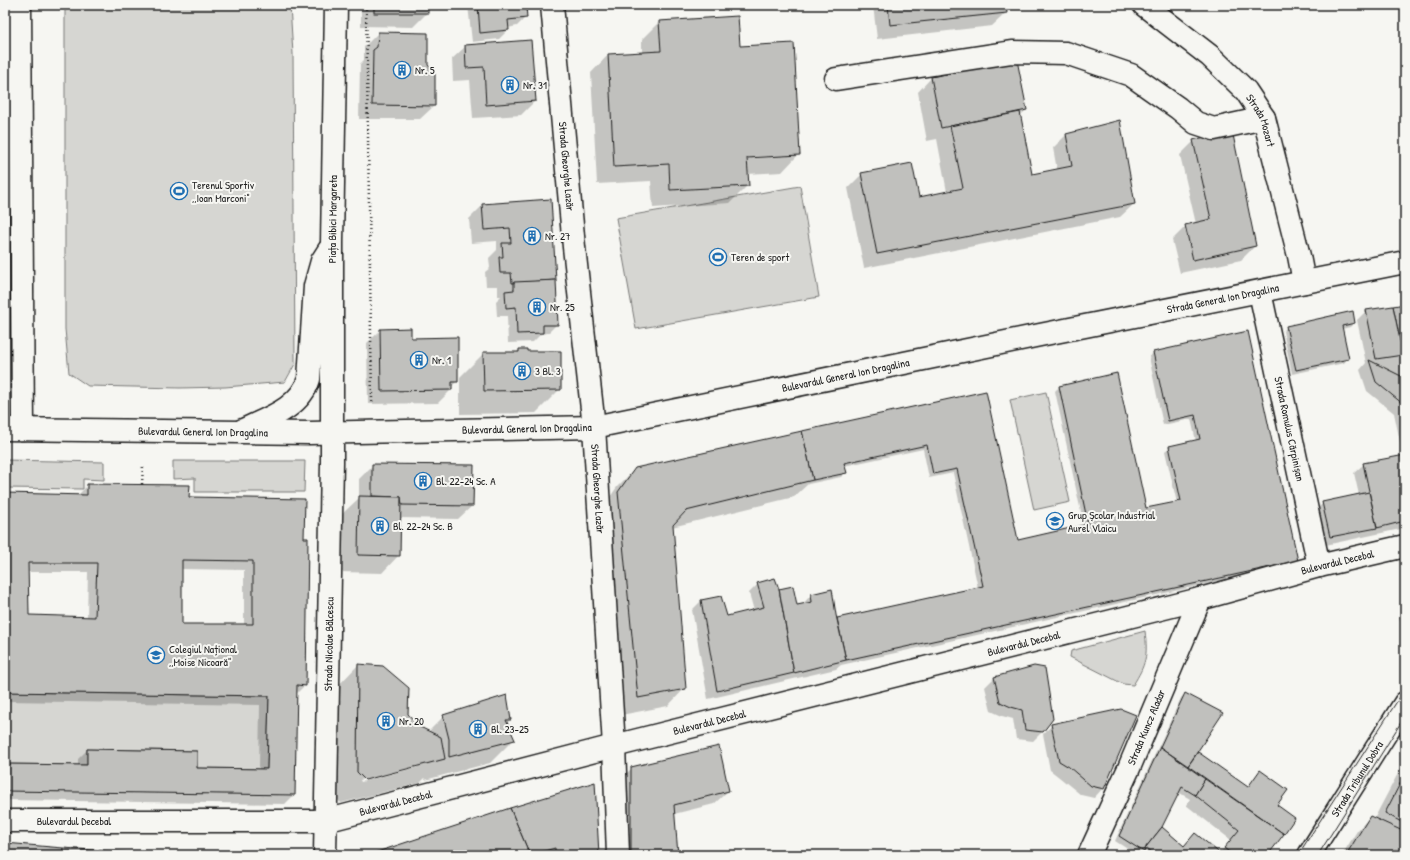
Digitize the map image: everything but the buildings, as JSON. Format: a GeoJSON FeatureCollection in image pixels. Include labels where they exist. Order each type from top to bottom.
{"type":"FeatureCollection","features":[{"type":"Feature","properties":{"kind":"street"},"geometry":{"type":"LineString","coordinates":[[14,429],[20,5]]}},
{"type":"Feature","properties":{"kind":"street","name":"Piața Bibici Margareta"},"geometry":{"type":"LineString","coordinates":[[332,433],[332,243],[336,5]]}},
{"type":"Feature","properties":{"kind":"street","name":"Strada Gheorghe Lazăr"},"geometry":{"type":"LineString","coordinates":[[552,5],[574,247],[594,427],[614,746],[618,855]]}},
{"type":"Feature","properties":{"kind":"street","name":"Strada Mozart"},"geometry":{"type":"LineString","coordinates":[[1144,5],[1210,56],[1246,91],[1264,118],[1299,256],[1304,282]]}},
{"type":"Feature","properties":{"kind":"street"},"geometry":{"type":"LineString","coordinates":[[836,79],[1012,52],[1066,53],[1131,76],[1178,108],[1196,123],[1214,129],[1264,118]]}},
{"type":"Feature","properties":{"kind":"street"},"geometry":{"type":"LineString","coordinates":[[238,432],[280,412],[298,398],[307,387],[310,379],[315,286],[322,261],[332,243]]}},
{"type":"Feature","properties":{"kind":"street","name":"Strada General Ion Dragalina"},"geometry":{"type":"LineString","coordinates":[[1040,335],[1405,262]]}},
{"type":"Feature","properties":{"kind":"street","name":"Strada Romulus Cărpinișan"},"geometry":{"type":"LineString","coordinates":[[1260,292],[1319,566]]}},
{"type":"Feature","properties":{"kind":"street","name":"Bulevardul General Ion Dragalina"},"geometry":{"type":"LineString","coordinates":[[14,429],[332,433],[594,427],[1040,335]]}},
{"type":"Feature","properties":{"kind":"street","name":"Strada Nicolae Bălcescu"},"geometry":{"type":"LineString","coordinates":[[325,855],[332,433]]}},
{"type":"Feature","properties":{"kind":"street","name":"Bulevardul Decebal"},"geometry":{"type":"LineString","coordinates":[[5,821],[325,821],[614,746],[1200,599],[1319,566],[1405,546]]}},
{"type":"Feature","properties":{"kind":"street","name":"Strada Kuncz Aladar"},"geometry":{"type":"LineString","coordinates":[[1089,855],[1129,768],[1200,599]]}},
{"type":"Feature","properties":{"kind":"street","name":"Strada Tribunul Dobra"},"geometry":{"type":"LineString","coordinates":[[1309,855],[1405,702]]}},
{"type":"Feature","properties":{"kind":"path"},"geometry":{"type":"LineString","coordinates":[[366,5],[372,402]]}},
{"type":"Feature","properties":{"kind":"path"},"geometry":{"type":"LineString","coordinates":[[142,466],[142,484]]}},
{"type":"Feature","properties":{"kind":"shaded area","name":"Terenul Sportiv ,,Ioan Marconi\""},"geometry":{"type":"Polygon","coordinates":[[[65,5],[290,5],[293,54],[295,364],[285,382],[225,387],[180,388],[88,386],[69,373],[65,329],[65,5]]]}},
{"type":"Feature","properties":{"kind":"shaded area","name":"Teren de sport"},"geometry":{"type":"Polygon","coordinates":[[[800,186],[819,297],[636,329],[616,218],[800,186]]]}},
{"type":"Feature","properties":{"kind":"shaded area"},"geometry":{"type":"Polygon","coordinates":[[[1046,392],[1070,502],[1034,510],[1010,400],[1046,392]]]}},
{"type":"Feature","properties":{"kind":"shaded area"},"geometry":{"type":"Polygon","coordinates":[[[5,460],[104,462],[104,480],[83,479],[83,489],[5,488],[5,460]]]}},
{"type":"Feature","properties":{"kind":"shaded area"},"geometry":{"type":"Polygon","coordinates":[[[173,461],[305,461],[304,492],[195,492],[195,478],[173,479],[173,461]]]}},
{"type":"Feature","properties":{"kind":"shaded area"},"geometry":{"type":"Polygon","coordinates":[[[1145,631],[1145,660],[1133,685],[1123,684],[1070,657],[1071,651],[1145,631]]]}},
{"type":"Feature","properties":{"kind":"shaded area"},"geometry":{"type":"Polygon","coordinates":[[[5,692],[269,696],[267,769],[197,768],[196,751],[87,749],[87,765],[5,764],[5,692]]]}},
{"type":"Feature","properties":{"kind":"tram line"},"geometry":{"type":"LineString","coordinates":[[1298,855],[1405,689]]}},
{"type":"Feature","properties":{"kind":"tram line"},"geometry":{"type":"LineString","coordinates":[[1318,855],[1405,716]]}},
{"type":"Feature","properties":{"kind":"place","name":"Nr. 5"},"geometry":{"type":"Point","coordinates":[402,70]}},
{"type":"Feature","properties":{"kind":"place","name":"Nr. 31"},"geometry":{"type":"Point","coordinates":[510,85]}},
{"type":"Feature","properties":{"kind":"place","name":"Terenul Sportiv ,,Ioan Marconi\""},"geometry":{"type":"Point","coordinates":[179,191]}},
{"type":"Feature","properties":{"kind":"place","name":"Nr. 27"},"geometry":{"type":"Point","coordinates":[532,236]}},
{"type":"Feature","properties":{"kind":"place","name":"Teren de sport"},"geometry":{"type":"Point","coordinates":[718,257]}},
{"type":"Feature","properties":{"kind":"place","name":"Nr. 25"},"geometry":{"type":"Point","coordinates":[537,307]}},
{"type":"Feature","properties":{"kind":"place","name":"Nr. 1"},"geometry":{"type":"Point","coordinates":[419,360]}},
{"type":"Feature","properties":{"kind":"place","name":"3 Bl. 3"},"geometry":{"type":"Point","coordinates":[522,371]}},
{"type":"Feature","properties":{"kind":"place","name":"Bl. 22-24 Sc. A"},"geometry":{"type":"Point","coordinates":[423,481]}},
{"type":"Feature","properties":{"kind":"place","name":"Grup Școlar Industrial Aurel Vlaicu"},"geometry":{"type":"Point","coordinates":[1055,521]}},
{"type":"Feature","properties":{"kind":"place","name":"Bl. 22-24 Sc. B"},"geometry":{"type":"Point","coordinates":[380,526]}},
{"type":"Feature","properties":{"kind":"place","name":"Colegiul Național ,,Moise Nicoară\""},"geometry":{"type":"Point","coordinates":[156,655]}},
{"type":"Feature","properties":{"kind":"place","name":"Nr. 20"},"geometry":{"type":"Point","coordinates":[386,721]}},
{"type":"Feature","properties":{"kind":"place","name":"Bl. 23-25"},"geometry":{"type":"Point","coordinates":[478,729]}}]}
